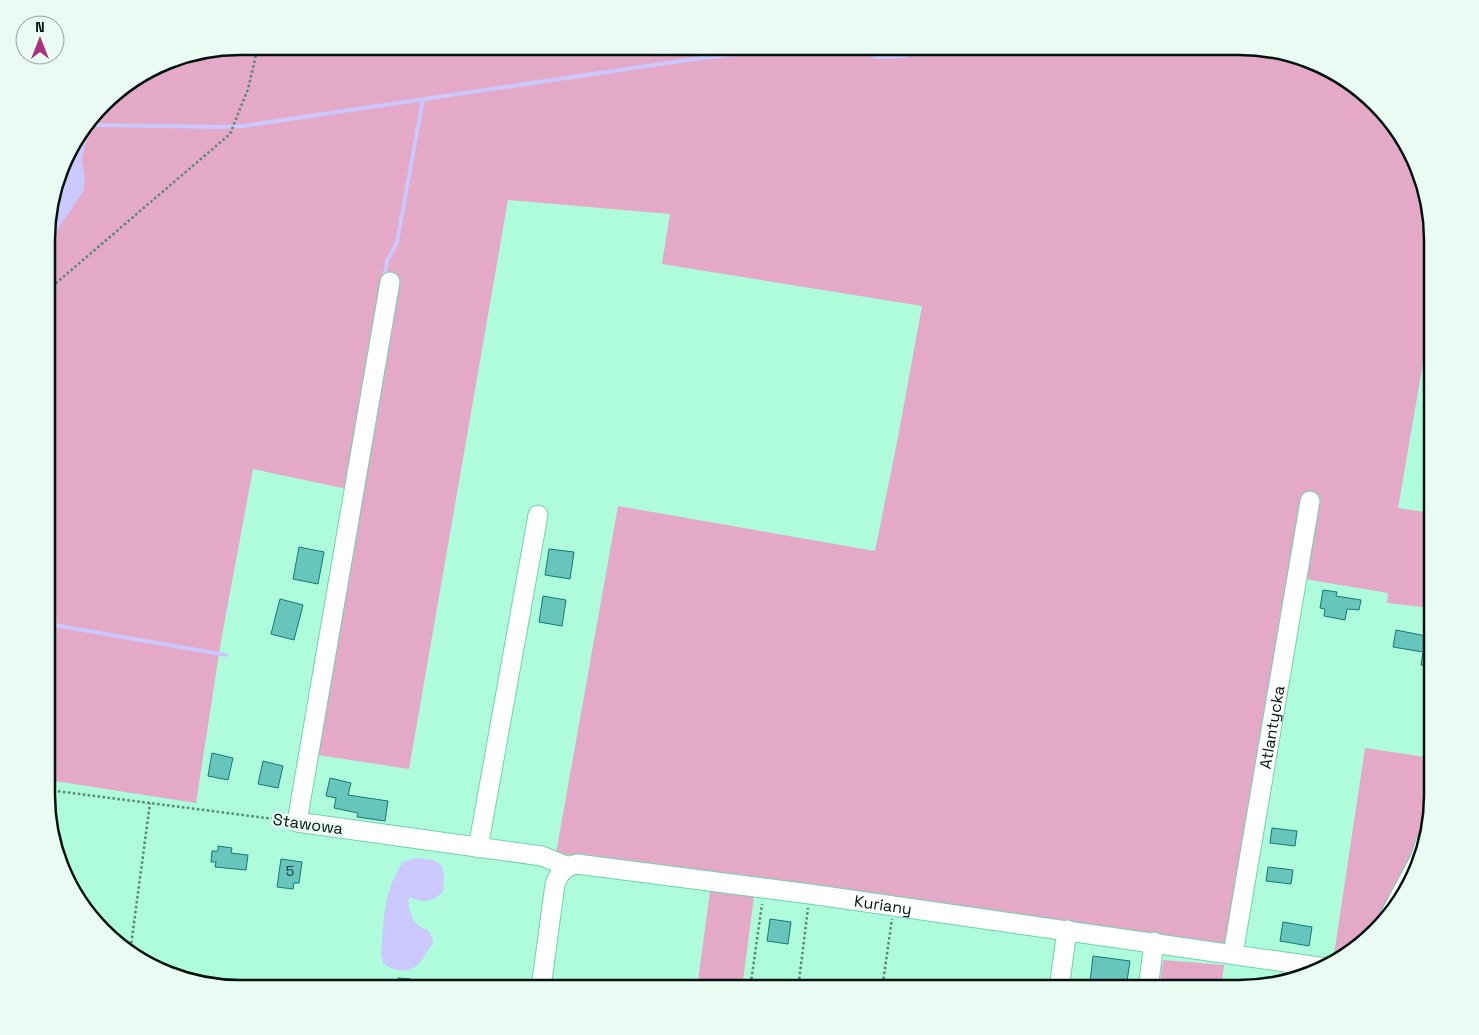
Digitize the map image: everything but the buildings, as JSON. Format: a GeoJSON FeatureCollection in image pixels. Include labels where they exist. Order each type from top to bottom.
{"type":"FeatureCollection","features":[{"type":"Feature","properties":{"kind":"street"},"geometry":{"type":"LineString","coordinates":[[297,822],[390,282]]}},
{"type":"Feature","properties":{"kind":"street","name":"Atlantycka"},"geometry":{"type":"LineString","coordinates":[[1233,954],[1310,501]]}},
{"type":"Feature","properties":{"kind":"street"},"geometry":{"type":"LineString","coordinates":[[478,848],[538,515]]}},
{"type":"Feature","properties":{"kind":"street","name":"Stawowa"},"geometry":{"type":"LineString","coordinates":[[297,822],[542,856],[566,866]]}},
{"type":"Feature","properties":{"kind":"street","name":"Kuriany"},"geometry":{"type":"LineString","coordinates":[[566,866],[577,864],[592,865],[764,887],[1154,942],[1233,954],[1288,970]]}},
{"type":"Feature","properties":{"kind":"street"},"geometry":{"type":"LineString","coordinates":[[542,980],[555,884],[560,872],[566,866]]}},
{"type":"Feature","properties":{"kind":"street"},"geometry":{"type":"LineString","coordinates":[[1060,980],[1067,930]]}},
{"type":"Feature","properties":{"kind":"street"},"geometry":{"type":"LineString","coordinates":[[1149,980],[1154,942]]}},
{"type":"Feature","properties":{"kind":"path"},"geometry":{"type":"LineString","coordinates":[[55,284],[231,132],[248,89],[256,55]]}},
{"type":"Feature","properties":{"kind":"path","name":"Stawowa"},"geometry":{"type":"LineString","coordinates":[[55,791],[297,822]]}},
{"type":"Feature","properties":{"kind":"path"},"geometry":{"type":"LineString","coordinates":[[131,945],[150,803]]}},
{"type":"Feature","properties":{"kind":"path"},"geometry":{"type":"LineString","coordinates":[[751,980],[764,887]]}},
{"type":"Feature","properties":{"kind":"path"},"geometry":{"type":"LineString","coordinates":[[799,980],[810,894]]}},
{"type":"Feature","properties":{"kind":"path"},"geometry":{"type":"LineString","coordinates":[[883,980],[894,905]]}},
{"type":"Feature","properties":{"kind":"shaded area"},"geometry":{"type":"Polygon","coordinates":[[[228,55],[1251,55],[1287,61],[1321,74],[1342,86],[1370,109],[1386,127],[1405,158],[1418,192],[1424,228],[1424,357],[1398,508],[1424,512],[1424,607],[1387,603],[1388,593],[1287,576],[1228,945],[556,853],[618,506],[875,551],[922,306],[662,264],[670,214],[508,200],[409,769],[299,752],[347,489],[253,469],[221,641],[196,803],[55,781],[55,228],[61,192],[74,158],[86,137],[109,109],[127,93],[158,74],[192,61],[228,55]]]}},
{"type":"Feature","properties":{"kind":"shaded area"},"geometry":{"type":"Polygon","coordinates":[[[1365,748],[1424,757],[1424,807],[1418,843],[1405,877],[1386,908],[1370,926],[1352,942],[1334,954],[1365,748]]]}},
{"type":"Feature","properties":{"kind":"shaded area"},"geometry":{"type":"Polygon","coordinates":[[[710,891],[754,896],[743,980],[698,980],[710,891]]]}},
{"type":"Feature","properties":{"kind":"shaded area"},"geometry":{"type":"Polygon","coordinates":[[[1163,960],[1224,965],[1222,980],[1160,980],[1163,960]]]}},
{"type":"Feature","properties":{"kind":"water"},"geometry":{"type":"Polygon","coordinates":[[[867,55],[908,55],[905,58],[876,59],[867,55]]]}},
{"type":"Feature","properties":{"kind":"water"},"geometry":{"type":"Polygon","coordinates":[[[96,123],[87,138],[82,158],[85,181],[83,192],[55,234],[61,192],[69,169],[80,147],[96,123]]]}},
{"type":"Feature","properties":{"kind":"water"},"geometry":{"type":"Polygon","coordinates":[[[416,858],[434,860],[442,866],[444,877],[443,892],[428,901],[420,901],[410,897],[408,900],[412,918],[419,926],[429,931],[433,943],[418,965],[409,970],[398,970],[383,963],[381,954],[384,917],[388,895],[396,873],[403,862],[416,858]]]}},
{"type":"Feature","properties":{"kind":"waterway"},"geometry":{"type":"LineString","coordinates":[[96,125],[243,126],[731,55]]}},
{"type":"Feature","properties":{"kind":"waterway"},"geometry":{"type":"LineString","coordinates":[[384,278],[387,261],[397,242],[423,99]]}},
{"type":"Feature","properties":{"kind":"waterway"},"geometry":{"type":"LineString","coordinates":[[55,625],[226,655]]}}]}
